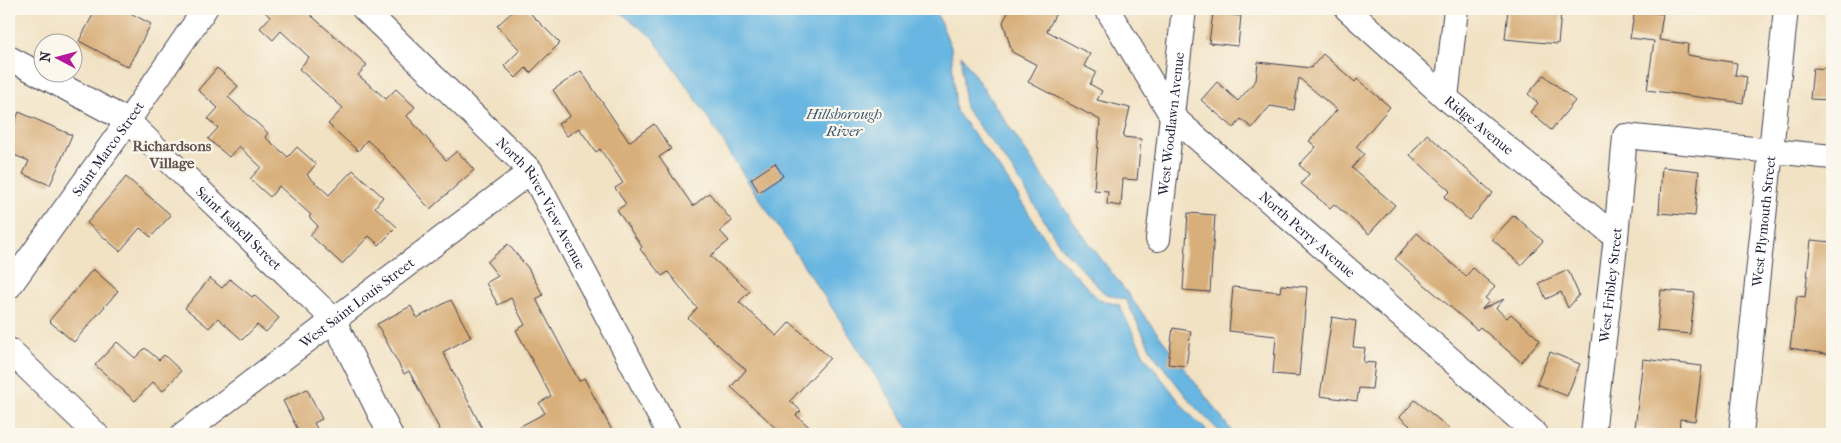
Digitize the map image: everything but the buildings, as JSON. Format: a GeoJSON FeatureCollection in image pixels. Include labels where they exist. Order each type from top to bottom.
{"type":"FeatureCollection","features":[{"type":"Feature","properties":{"kind":"street","name":"Saint Marco Street"},"geometry":{"type":"LineString","coordinates":[[9,287],[128,121],[205,9]]}},
{"type":"Feature","properties":{"kind":"street","name":"North River View Avenue"},"geometry":{"type":"LineString","coordinates":[[364,9],[531,171],[668,434]]}},
{"type":"Feature","properties":{"kind":"street","name":"North Perry Avenue"},"geometry":{"type":"LineString","coordinates":[[1108,9],[1172,116],[1536,434]]}},
{"type":"Feature","properties":{"kind":"street","name":"West Woodlawn Avenue"},"geometry":{"type":"LineString","coordinates":[[1158,239],[1184,9]]}},
{"type":"Feature","properties":{"kind":"street","name":"Ridge Avenue"},"geometry":{"type":"LineString","coordinates":[[1347,9],[1446,98],[1616,237]]}},
{"type":"Feature","properties":{"kind":"street"},"geometry":{"type":"LineString","coordinates":[[1446,98],[1456,9]]}},
{"type":"Feature","properties":{"kind":"street","name":"West Plymouth Street"},"geometry":{"type":"LineString","coordinates":[[1741,434],[1786,9]]}},
{"type":"Feature","properties":{"kind":"street","name":"Saint Isabell Street"},"geometry":{"type":"LineString","coordinates":[[9,58],[128,121],[333,319],[390,434]]}},
{"type":"Feature","properties":{"kind":"street","name":"West Fribley Street"},"geometry":{"type":"LineString","coordinates":[[1594,434],[1625,136],[1770,150]]}},
{"type":"Feature","properties":{"kind":"street"},"geometry":{"type":"LineString","coordinates":[[1770,150],[1832,157]]}},
{"type":"Feature","properties":{"kind":"street","name":"West Saint Louis Street"},"geometry":{"type":"LineString","coordinates":[[183,434],[531,171]]}},
{"type":"Feature","properties":{"kind":"street"},"geometry":{"type":"LineString","coordinates":[[9,350],[96,434]]}},
{"type":"Feature","properties":{"kind":"water","name":"Hillsborough River"},"geometry":{"type":"Polygon","coordinates":[[[616,9],[935,9],[951,47],[956,111],[1001,170],[1053,251],[1099,300],[1119,305],[1145,357],[1186,410],[1210,434],[912,434],[700,105],[652,37],[616,9]]]}},
{"type":"Feature","properties":{"kind":"water"},"geometry":{"type":"Polygon","coordinates":[[[961,55],[1074,223],[1234,434],[1222,434],[1193,405],[1153,354],[1126,300],[1104,293],[1061,247],[1010,166],[965,108],[961,55]]]}},
{"type":"Feature","properties":{"kind":"district","name":"Richardsons Village"},"geometry":{"type":"Point","coordinates":[172,154]}}]}
